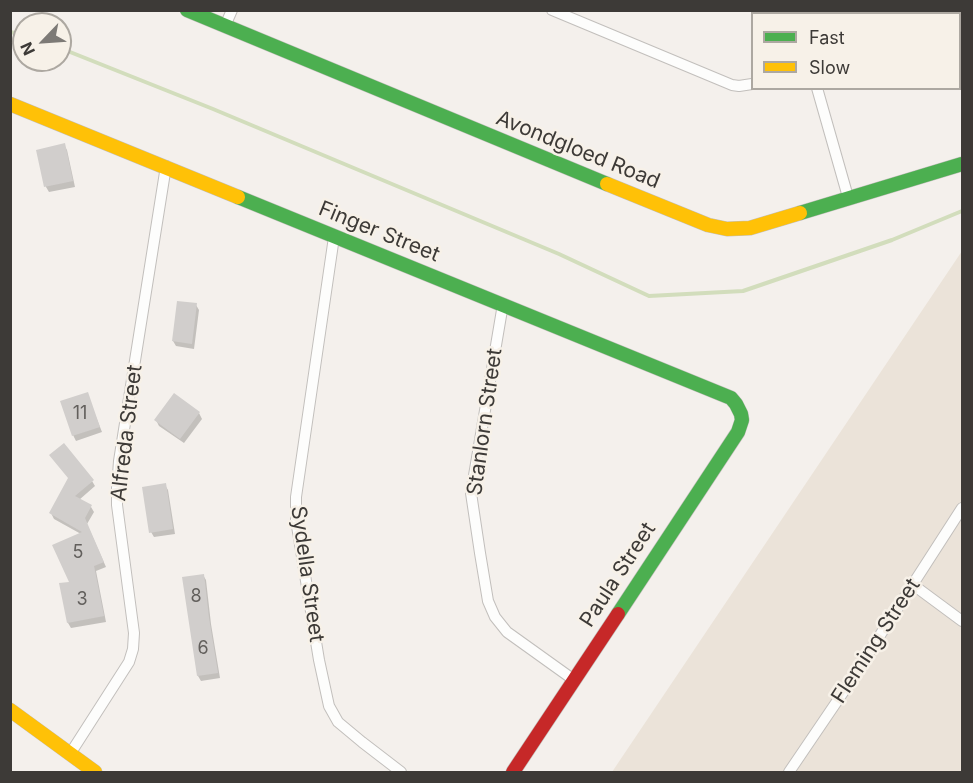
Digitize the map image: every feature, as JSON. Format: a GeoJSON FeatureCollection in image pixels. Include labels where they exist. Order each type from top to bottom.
{"type":"FeatureCollection","features":[{"type":"Feature","properties":{"kind":"street","name":"Avondgloed Road"},"geometry":{"type":"LineString","coordinates":[[187,10],[531,154],[708,225],[727,230],[750,228],[963,164]]}},
{"type":"Feature","properties":{"kind":"street"},"geometry":{"type":"LineString","coordinates":[[225,26],[232,10]]}},
{"type":"Feature","properties":{"kind":"street"},"geometry":{"type":"LineString","coordinates":[[552,10],[720,81],[739,86],[751,84]]}},
{"type":"Feature","properties":{"kind":"street"},"geometry":{"type":"LineString","coordinates":[[818,90],[848,197]]}},
{"type":"Feature","properties":{"kind":"street","name":"Finger Street"},"geometry":{"type":"LineString","coordinates":[[10,104],[731,398]]}},
{"type":"Feature","properties":{"kind":"street","name":"Alfreda Street"},"geometry":{"type":"LineString","coordinates":[[70,754],[129,662],[133,649],[134,633],[117,505],[117,477],[166,166]]}},
{"type":"Feature","properties":{"kind":"street","name":"Sydella Street"},"geometry":{"type":"LineString","coordinates":[[334,237],[296,497],[296,520],[319,660],[329,706],[334,718],[342,726],[401,772]]}},
{"type":"Feature","properties":{"kind":"street","name":"Stanlorn Street"},"geometry":{"type":"LineString","coordinates":[[503,304],[471,493],[488,601],[495,617],[507,632],[574,680]]}},
{"type":"Feature","properties":{"kind":"street","name":"Paula Street"},"geometry":{"type":"LineString","coordinates":[[513,772],[738,432],[742,420],[740,408],[731,398]]}},
{"type":"Feature","properties":{"kind":"street","name":"Fleming Street"},"geometry":{"type":"LineString","coordinates":[[789,772],[963,508]]}},
{"type":"Feature","properties":{"kind":"street"},"geometry":{"type":"LineString","coordinates":[[912,584],[963,621]]}},
{"type":"Feature","properties":{"kind":"street"},"geometry":{"type":"LineString","coordinates":[[10,710],[95,772]]}},
{"type":"Feature","properties":{"kind":"shaded area"},"geometry":{"type":"Polygon","coordinates":[[[962,251],[962,772],[612,772],[962,251]]]}},
{"type":"Feature","properties":{"kind":"building"},"geometry":{"type":"Polygon","coordinates":[[[65,143],[73,181],[44,187],[36,150],[65,143]]]}},
{"type":"Feature","properties":{"kind":"building"},"geometry":{"type":"Polygon","coordinates":[[[177,301],[197,303],[192,344],[172,341],[177,301]]]}},
{"type":"Feature","properties":{"kind":"building"},"geometry":{"type":"Polygon","coordinates":[[[88,392],[100,427],[72,436],[60,401],[88,392]]]}},
{"type":"Feature","properties":{"kind":"building"},"geometry":{"type":"Polygon","coordinates":[[[174,393],[200,412],[180,439],[154,420],[174,393]]]}},
{"type":"Feature","properties":{"kind":"building"},"geometry":{"type":"Polygon","coordinates":[[[64,443],[94,480],[75,496],[92,505],[85,518],[104,562],[94,566],[104,616],[67,623],[59,583],[69,582],[52,545],[82,532],[49,513],[68,478],[49,455],[64,443]]]}},
{"type":"Feature","properties":{"kind":"building"},"geometry":{"type":"Polygon","coordinates":[[[166,483],[173,529],[149,533],[142,487],[166,483]]]}},
{"type":"Feature","properties":{"kind":"building"},"geometry":{"type":"Polygon","coordinates":[[[204,574],[218,673],[197,676],[182,577],[204,574]]]}},
{"type":"Feature","properties":{"kind":"waterway"},"geometry":{"type":"LineString","coordinates":[[72,53],[213,109],[559,254],[649,296],[743,291],[892,240],[962,211]]}},
{"type":"Feature","properties":{"kind":"traffic: fast"},"geometry":{"type":"LineString","coordinates":[[187,10],[607,184]]}},
{"type":"Feature","properties":{"kind":"traffic: fast"},"geometry":{"type":"LineString","coordinates":[[800,213],[962,164]]}},
{"type":"Feature","properties":{"kind":"traffic: fast"},"geometry":{"type":"LineString","coordinates":[[238,197],[731,398],[741,414],[742,420],[738,432],[618,614]]}},
{"type":"Feature","properties":{"kind":"traffic: slow"},"geometry":{"type":"LineString","coordinates":[[10,104],[238,197]]}},
{"type":"Feature","properties":{"kind":"traffic: slow"},"geometry":{"type":"LineString","coordinates":[[607,184],[708,225],[727,229],[750,228],[800,213]]}},
{"type":"Feature","properties":{"kind":"traffic: slow"},"geometry":{"type":"LineString","coordinates":[[10,710],[95,772]]}},
{"type":"Feature","properties":{"kind":"traffic: jam"},"geometry":{"type":"LineString","coordinates":[[513,772],[618,614]]}}]}
